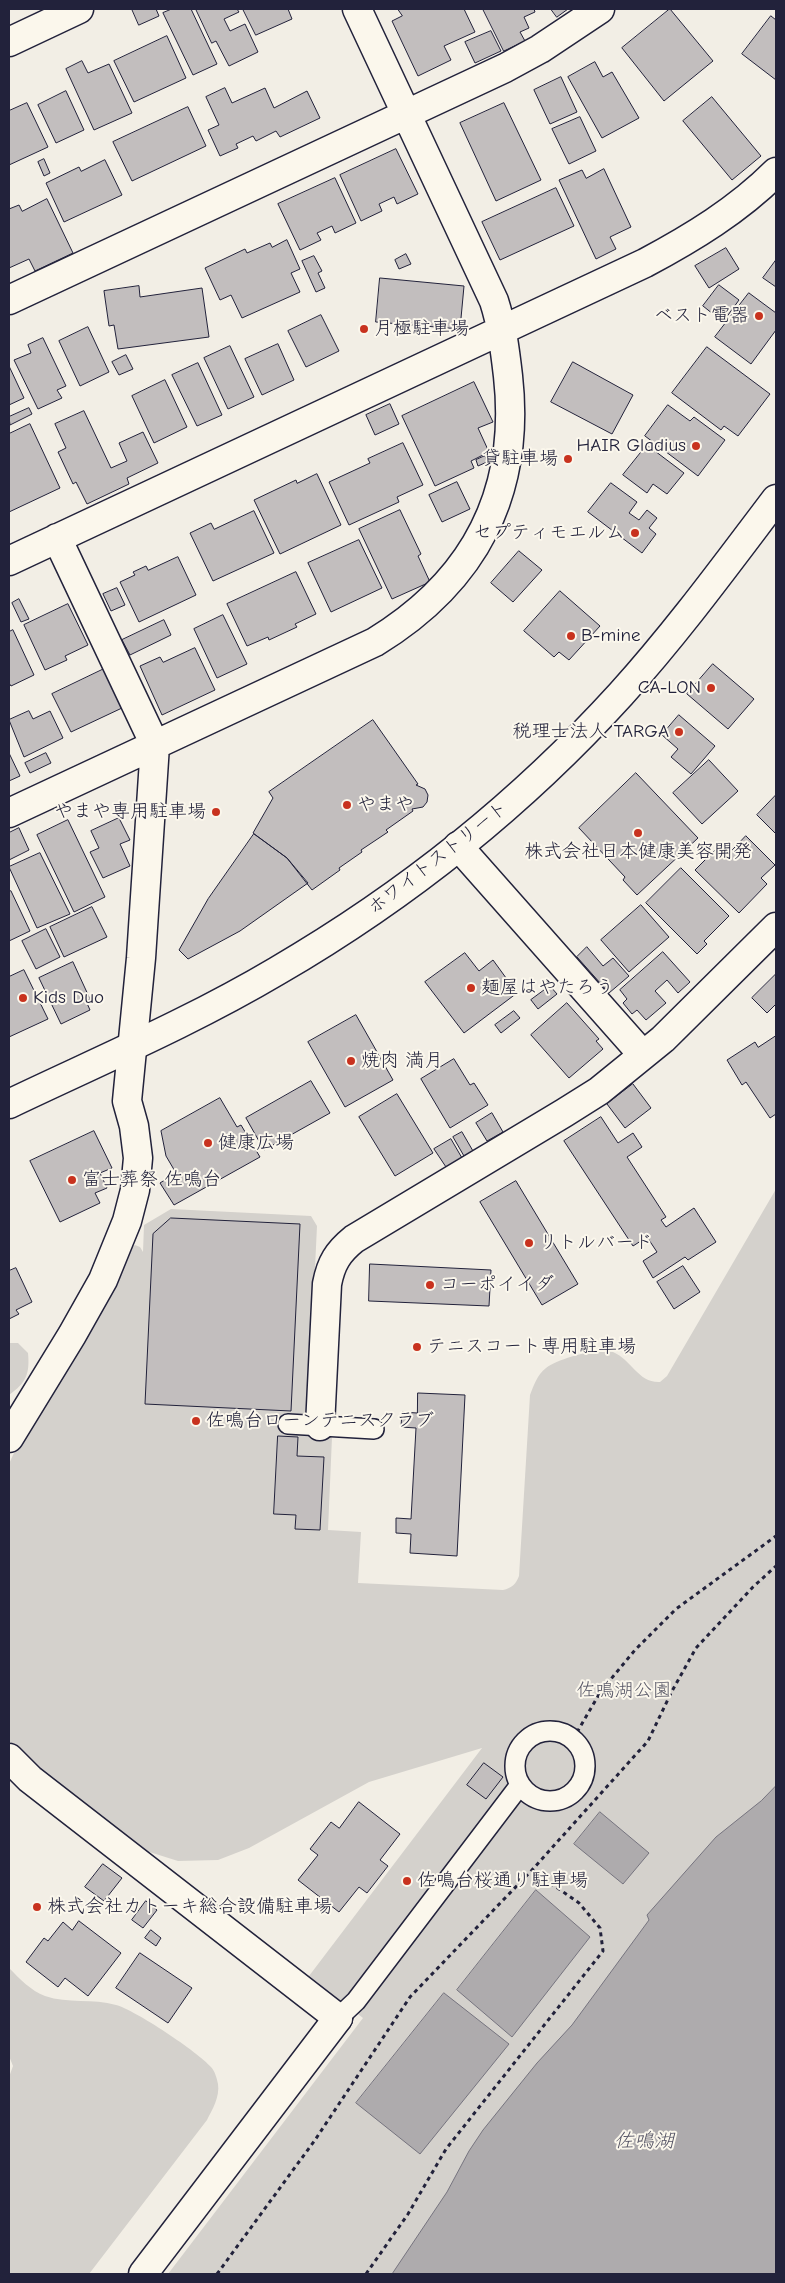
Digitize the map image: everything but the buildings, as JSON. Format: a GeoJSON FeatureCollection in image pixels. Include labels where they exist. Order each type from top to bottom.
{"type":"FeatureCollection","features":[{"type":"Feature","properties":{"kind":"street"},"geometry":{"type":"LineString","coordinates":[[9,42],[79,9]]}},
{"type":"Feature","properties":{"kind":"street"},"geometry":{"type":"LineString","coordinates":[[9,813],[375,642],[420,611],[440,592],[458,572],[486,525],[504,474],[511,420],[503,329],[494,301],[357,9]]}},
{"type":"Feature","properties":{"kind":"street"},"geometry":{"type":"LineString","coordinates":[[9,300],[540,49],[600,9]]}},
{"type":"Feature","properties":{"kind":"street"},"geometry":{"type":"LineString","coordinates":[[9,561],[678,245],[711,225],[742,202],[776,172]]}},
{"type":"Feature","properties":{"kind":"street","name":"ホワイトストリート"},"geometry":{"type":"LineString","coordinates":[[9,1104],[228,999],[324,943],[405,887],[458,846],[542,774],[619,696],[691,612],[776,499]]}},
{"type":"Feature","properties":{"kind":"street"},"geometry":{"type":"LineString","coordinates":[[9,1438],[103,1280],[127,1221],[135,1190],[138,1158],[134,1126],[127,1101],[141,958],[155,745],[57,538]]}},
{"type":"Feature","properties":{"kind":"street"},"geometry":{"type":"LineString","coordinates":[[458,846],[643,1056]]}},
{"type":"Feature","properties":{"kind":"street"},"geometry":{"type":"LineString","coordinates":[[320,1426],[327,1284],[330,1266],[340,1250],[354,1239],[599,1091],[643,1056],[693,1010],[776,927]]}},
{"type":"Feature","properties":{"kind":"street"},"geometry":{"type":"LineString","coordinates":[[9,1758],[30,1779],[338,2018],[143,2274]]}},
{"type":"Feature","properties":{"kind":"lane"},"geometry":{"type":"LineString","coordinates":[[288,1424],[374,1429]]}},
{"type":"Feature","properties":{"kind":"lane"},"geometry":{"type":"LineString","coordinates":[[550,1730],[562,1733],[573,1739],[581,1749],[585,1761],[584,1773],[580,1784],[572,1793],[561,1799],[549,1801],[537,1798],[526,1792],[520,1785],[515,1771],[515,1759],[520,1748],[528,1738],[539,1732],[550,1730]]}},
{"type":"Feature","properties":{"kind":"lane"},"geometry":{"type":"LineString","coordinates":[[338,2018],[356,2001],[520,1785]]}},
{"type":"Feature","properties":{"kind":"path"},"geometry":{"type":"LineString","coordinates":[[573,1739],[601,1691],[635,1650],[676,1610],[776,1536]]}},
{"type":"Feature","properties":{"kind":"path"},"geometry":{"type":"LineString","coordinates":[[217,2274],[315,2140],[410,1997],[532,1870],[648,1741],[672,1691],[696,1648],[753,1586],[776,1566]]}},
{"type":"Feature","properties":{"kind":"path"},"geometry":{"type":"LineString","coordinates":[[366,2274],[408,2214],[446,2149],[603,1951],[600,1928],[580,1903],[532,1870]]}},
{"type":"Feature","properties":{"kind":"green space","name":"佐鳴湖公園"},"geometry":{"type":"Polygon","coordinates":[[[776,1189],[776,1835],[650,1920],[639,1936],[454,2274],[168,2274],[363,2018],[309,1976],[482,1748],[369,1782],[249,1848],[218,1860],[178,1861],[140,1849],[38,1770],[9,1741],[9,1464],[13,1455],[83,1341],[130,1249],[135,1245],[140,1247],[143,1252],[144,1225],[171,1209],[311,1216],[317,1226],[307,1435],[332,1437],[328,1530],[361,1532],[358,1583],[503,1590],[509,1588],[519,1576],[530,1395],[538,1377],[546,1368],[559,1361],[588,1352],[606,1351],[620,1356],[646,1379],[660,1382],[667,1376],[776,1189]]]}},
{"type":"Feature","properties":{"kind":"green space"},"geometry":{"type":"Polygon","coordinates":[[[9,1343],[18,1343],[28,1353],[28,1367],[23,1382],[9,1395],[9,1343]]]}},
{"type":"Feature","properties":{"kind":"green space"},"geometry":{"type":"Polygon","coordinates":[[[9,1968],[30,1988],[45,1996],[63,2000],[107,2003],[125,2008],[166,2032],[204,2060],[215,2073],[217,2080],[217,2098],[207,2120],[89,2274],[9,2274],[9,2077],[13,2066],[9,2056],[9,1968]]]}},
{"type":"Feature","properties":{"kind":"water","name":"佐鳴湖"},"geometry":{"type":"Polygon","coordinates":[[[776,1786],[776,2274],[392,2274],[447,2192],[469,2151],[483,2130],[537,2063],[572,2025],[649,1920],[647,1915],[716,1837],[761,1801],[776,1786]]]}},
{"type":"Feature","properties":{"kind":"water"},"geometry":{"type":"Polygon","coordinates":[[[600,1812],[649,1853],[623,1884],[574,1844],[600,1812]]]}},
{"type":"Feature","properties":{"kind":"water"},"geometry":{"type":"Polygon","coordinates":[[[536,1890],[590,1937],[512,2037],[457,1990],[536,1890]]]}},
{"type":"Feature","properties":{"kind":"water"},"geometry":{"type":"Polygon","coordinates":[[[444,1993],[509,2044],[420,2154],[356,2103],[444,1993]]]}},
{"type":"Feature","properties":{"kind":"place","name":"ベスト電器"},"geometry":{"type":"Point","coordinates":[759,316]}},
{"type":"Feature","properties":{"kind":"place","name":"月極駐車場"},"geometry":{"type":"Point","coordinates":[364,329]}},
{"type":"Feature","properties":{"kind":"place","name":"HAIR Gladius"},"geometry":{"type":"Point","coordinates":[696,446]}},
{"type":"Feature","properties":{"kind":"place","name":"貸駐車場"},"geometry":{"type":"Point","coordinates":[568,459]}},
{"type":"Feature","properties":{"kind":"place","name":"セプティモエルム"},"geometry":{"type":"Point","coordinates":[635,533]}},
{"type":"Feature","properties":{"kind":"place","name":"B-mine"},"geometry":{"type":"Point","coordinates":[571,636]}},
{"type":"Feature","properties":{"kind":"place","name":"CA-LON"},"geometry":{"type":"Point","coordinates":[711,688]}},
{"type":"Feature","properties":{"kind":"place","name":"税理士法人 TARGA"},"geometry":{"type":"Point","coordinates":[679,732]}},
{"type":"Feature","properties":{"kind":"place","name":"やまや"},"geometry":{"type":"Point","coordinates":[347,805]}},
{"type":"Feature","properties":{"kind":"place","name":"やまや専用駐車場"},"geometry":{"type":"Point","coordinates":[216,812]}},
{"type":"Feature","properties":{"kind":"place","name":"株式会社日本健康美容開発"},"geometry":{"type":"Point","coordinates":[638,833]}},
{"type":"Feature","properties":{"kind":"place","name":"麺屋はやたろう"},"geometry":{"type":"Point","coordinates":[471,988]}},
{"type":"Feature","properties":{"kind":"place","name":"Kids Duo"},"geometry":{"type":"Point","coordinates":[23,998]}},
{"type":"Feature","properties":{"kind":"place","name":"焼肉 満月"},"geometry":{"type":"Point","coordinates":[351,1061]}},
{"type":"Feature","properties":{"kind":"place","name":"健康広場"},"geometry":{"type":"Point","coordinates":[208,1143]}},
{"type":"Feature","properties":{"kind":"place","name":"富士葬祭 佐鳴台"},"geometry":{"type":"Point","coordinates":[72,1180]}},
{"type":"Feature","properties":{"kind":"place","name":"リトルバード"},"geometry":{"type":"Point","coordinates":[529,1243]}},
{"type":"Feature","properties":{"kind":"place","name":"コーポイイダ"},"geometry":{"type":"Point","coordinates":[430,1285]}},
{"type":"Feature","properties":{"kind":"place","name":"テニスコート専用駐車場"},"geometry":{"type":"Point","coordinates":[417,1347]}},
{"type":"Feature","properties":{"kind":"place","name":"佐鳴台ローンテニスクラブ"},"geometry":{"type":"Point","coordinates":[196,1421]}},
{"type":"Feature","properties":{"kind":"place","name":"佐鳴台桜通り駐車場"},"geometry":{"type":"Point","coordinates":[407,1881]}},
{"type":"Feature","properties":{"kind":"place","name":"株式会社カトーキ総合設備駐車場"},"geometry":{"type":"Point","coordinates":[37,1907]}}]}
